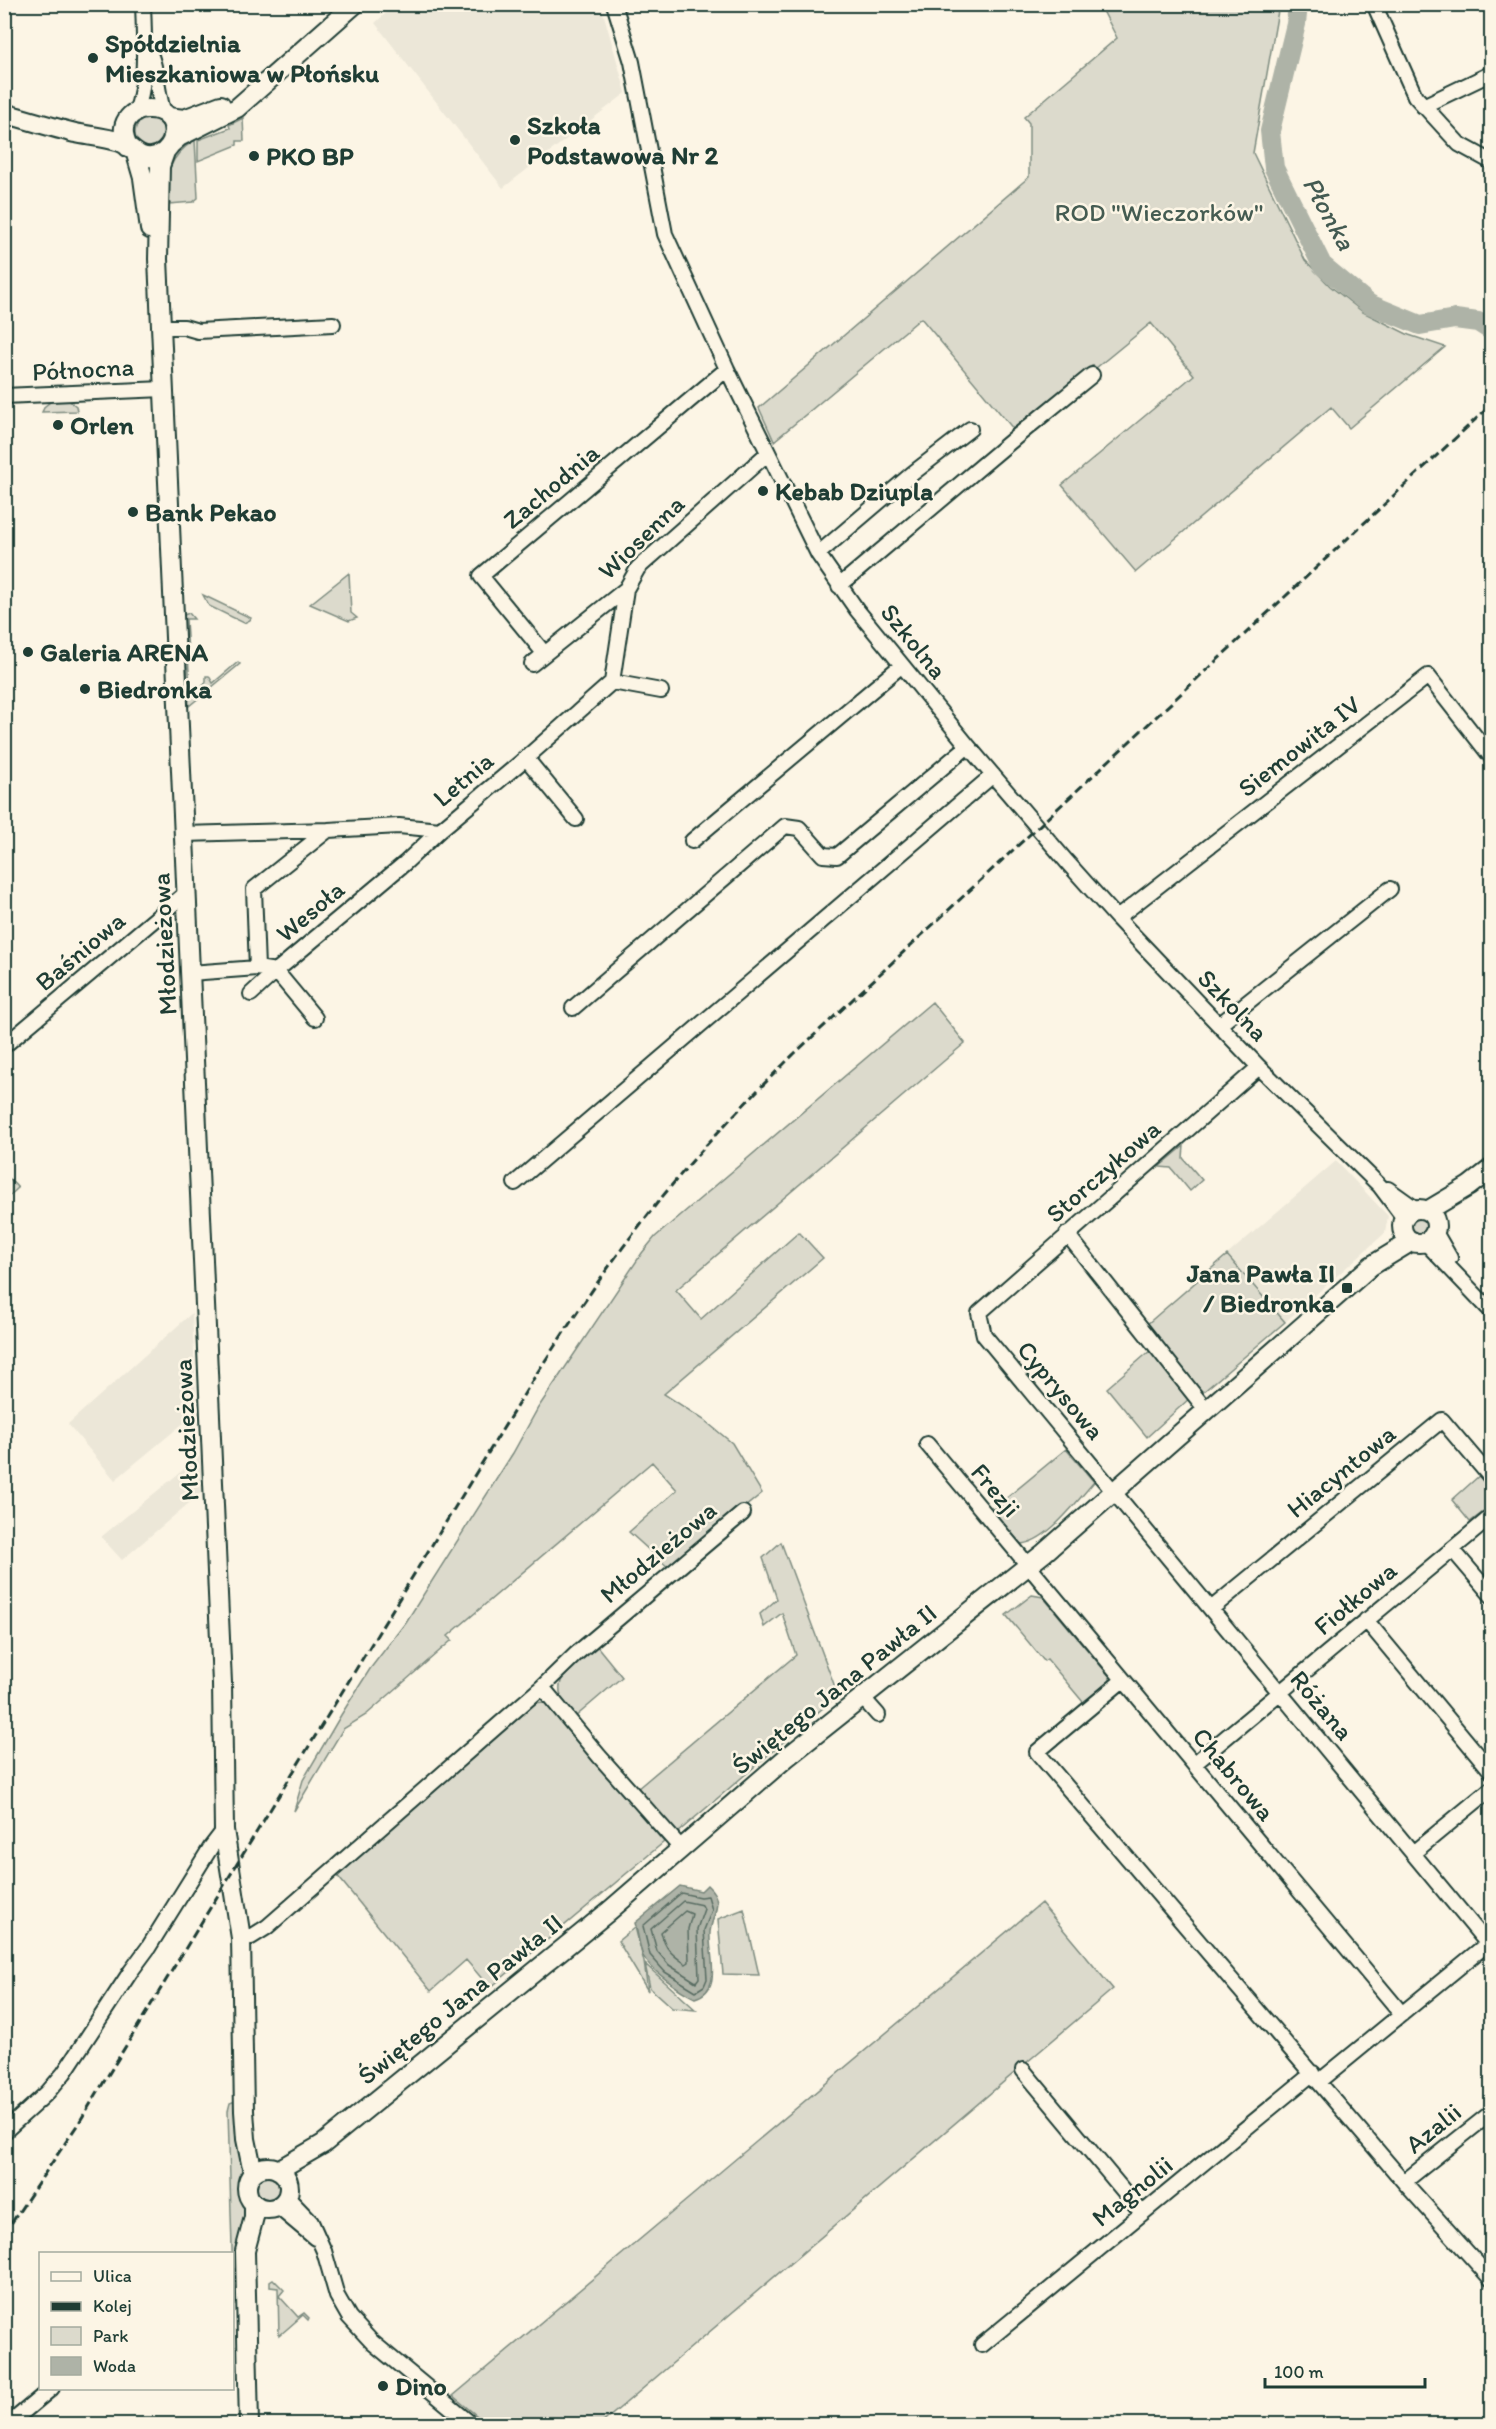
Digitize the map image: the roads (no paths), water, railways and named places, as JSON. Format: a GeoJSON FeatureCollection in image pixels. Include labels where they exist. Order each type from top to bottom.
{"type":"FeatureCollection","features":[{"type":"Feature","properties":{"kind":"street"},"geometry":{"type":"LineString","coordinates":[[132,150],[124,132],[141,102],[145,44],[143,4]]}},
{"type":"Feature","properties":{"kind":"street"},"geometry":{"type":"LineString","coordinates":[[4,113],[121,142],[132,150],[151,157],[167,148],[179,137],[237,108],[355,4]]}},
{"type":"Feature","properties":{"kind":"street","name":"Szkolna"},"geometry":{"type":"LineString","coordinates":[[614,4],[632,62],[665,234],[768,453],[818,554],[839,586],[968,746],[1117,918],[1259,1067],[1380,1186],[1387,1188],[1491,1312]]}},
{"type":"Feature","properties":{"kind":"street"},"geometry":{"type":"LineString","coordinates":[[1376,5],[1411,89],[1423,106],[1459,144],[1491,162]]}},
{"type":"Feature","properties":{"kind":"street"},"geometry":{"type":"LineString","coordinates":[[145,44],[151,53],[159,99],[174,130],[167,148]]}},
{"type":"Feature","properties":{"kind":"street"},"geometry":{"type":"LineString","coordinates":[[1423,106],[1491,73]]}},
{"type":"Feature","properties":{"kind":"street"},"geometry":{"type":"LineString","coordinates":[[55,127],[94,128],[131,117],[150,108],[177,120],[194,116],[255,90]]}},
{"type":"Feature","properties":{"kind":"street","name":"Młodzieżowa"},"geometry":{"type":"LineString","coordinates":[[167,148],[160,166],[158,259],[160,327],[222,1672],[224,1830],[241,1938],[251,1937],[267,1927],[542,1687],[576,1654],[743,1513]]}},
{"type":"Feature","properties":{"kind":"street","name":"Młodzieżowa"},"geometry":{"type":"LineString","coordinates":[[132,150],[145,187],[152,243],[158,259]]}},
{"type":"Feature","properties":{"kind":"street"},"geometry":{"type":"LineString","coordinates":[[160,327],[184,327],[198,331],[333,324]]}},
{"type":"Feature","properties":{"kind":"street","name":"Zachodnia"},"geometry":{"type":"LineString","coordinates":[[544,653],[481,576],[727,369]]}},
{"type":"Feature","properties":{"kind":"street"},"geometry":{"type":"LineString","coordinates":[[839,586],[1092,375]]}},
{"type":"Feature","properties":{"kind":"street","name":"Północna"},"geometry":{"type":"LineString","coordinates":[[4,396],[164,389]]}},
{"type":"Feature","properties":{"kind":"street"},"geometry":{"type":"LineString","coordinates":[[818,554],[913,473],[970,429]]}},
{"type":"Feature","properties":{"kind":"street","name":"Wiosenna"},"geometry":{"type":"LineString","coordinates":[[531,664],[626,589],[638,568],[768,453]]}},
{"type":"Feature","properties":{"kind":"street"},"geometry":{"type":"LineString","coordinates":[[626,589],[612,682],[661,691]]}},
{"type":"Feature","properties":{"kind":"street"},"geometry":{"type":"LineString","coordinates":[[692,841],[902,665]]}},
{"type":"Feature","properties":{"kind":"street","name":"Siemowita IV"},"geometry":{"type":"LineString","coordinates":[[1117,918],[1428,676],[1491,758]]}},
{"type":"Feature","properties":{"kind":"street","name":"Letnia"},"geometry":{"type":"LineString","coordinates":[[184,834],[399,826],[440,830],[612,682]]}},
{"type":"Feature","properties":{"kind":"street"},"geometry":{"type":"LineString","coordinates":[[573,1008],[784,826],[799,828],[823,855],[837,856],[968,746]]}},
{"type":"Feature","properties":{"kind":"street"},"geometry":{"type":"LineString","coordinates":[[526,758],[576,819]]}},
{"type":"Feature","properties":{"kind":"street"},"geometry":{"type":"LineString","coordinates":[[515,1183],[993,775]]}},
{"type":"Feature","properties":{"kind":"street"},"geometry":{"type":"LineString","coordinates":[[257,968],[254,889],[328,830]]}},
{"type":"Feature","properties":{"kind":"street","name":"Wesoła"},"geometry":{"type":"LineString","coordinates":[[190,972],[257,968],[276,971],[440,830]]}},
{"type":"Feature","properties":{"kind":"street"},"geometry":{"type":"LineString","coordinates":[[1219,1025],[1390,889]]}},
{"type":"Feature","properties":{"kind":"street","name":"Baśniowa"},"geometry":{"type":"LineString","coordinates":[[4,1046],[186,894]]}},
{"type":"Feature","properties":{"kind":"street"},"geometry":{"type":"LineString","coordinates":[[251,994],[276,971],[315,1018]]}},
{"type":"Feature","properties":{"kind":"street","name":"Storczykowa"},"geometry":{"type":"LineString","coordinates":[[979,1313],[1259,1067]]}},
{"type":"Feature","properties":{"kind":"street","name":"Świętego Jana Pawła II"},"geometry":{"type":"LineString","coordinates":[[272,2189],[323,2144],[608,1912],[786,1758],[1029,1566],[1371,1266],[1382,1251],[1419,1226],[1491,1168]]}},
{"type":"Feature","properties":{"kind":"street"},"geometry":{"type":"LineString","coordinates":[[1067,1234],[1207,1411]]}},
{"type":"Feature","properties":{"kind":"street","name":"Cyprysowa"},"geometry":{"type":"LineString","coordinates":[[979,1313],[984,1335],[1114,1493]]}},
{"type":"Feature","properties":{"kind":"street","name":"Hiacyntowa"},"geometry":{"type":"LineString","coordinates":[[1211,1609],[1442,1419],[1491,1479]]}},
{"type":"Feature","properties":{"kind":"street","name":"Frezji"},"geometry":{"type":"LineString","coordinates":[[927,1444],[1029,1566]]}},
{"type":"Feature","properties":{"kind":"street","name":"Różana"},"geometry":{"type":"LineString","coordinates":[[1114,1493],[1490,1944]]}},
{"type":"Feature","properties":{"kind":"street","name":"Fiołkowa"},"geometry":{"type":"LineString","coordinates":[[1194,1764],[1491,1516]]}},
{"type":"Feature","properties":{"kind":"street"},"geometry":{"type":"LineString","coordinates":[[1452,1549],[1491,1596]]}},
{"type":"Feature","properties":{"kind":"street","name":"Chabrowa"},"geometry":{"type":"LineString","coordinates":[[1029,1566],[1401,2014]]}},
{"type":"Feature","properties":{"kind":"street"},"geometry":{"type":"LineString","coordinates":[[1366,1620],[1491,1772]]}},
{"type":"Feature","properties":{"kind":"street"},"geometry":{"type":"LineString","coordinates":[[1123,1680],[1037,1752],[1404,2182],[1491,2280]]}},
{"type":"Feature","properties":{"kind":"street"},"geometry":{"type":"LineString","coordinates":[[542,1687],[599,1756],[681,1848]]}},
{"type":"Feature","properties":{"kind":"street"},"geometry":{"type":"LineString","coordinates":[[863,1698],[878,1715]]}},
{"type":"Feature","properties":{"kind":"street"},"geometry":{"type":"LineString","coordinates":[[1413,1853],[1491,1788]]}},
{"type":"Feature","properties":{"kind":"street"},"geometry":{"type":"LineString","coordinates":[[4,2132],[47,2093],[64,2073],[224,1830]]}},
{"type":"Feature","properties":{"kind":"street"},"geometry":{"type":"LineString","coordinates":[[241,1938],[246,2139],[272,2189],[319,2241],[337,2296],[355,2325],[372,2342],[471,2424]]}},
{"type":"Feature","properties":{"kind":"street","name":"Magnolii"},"geometry":{"type":"LineString","coordinates":[[982,2345],[1142,2213],[1490,1944]]}},
{"type":"Feature","properties":{"kind":"street"},"geometry":{"type":"LineString","coordinates":[[1023,2070],[1142,2213]]}},
{"type":"Feature","properties":{"kind":"street","name":"Azalii"},"geometry":{"type":"LineString","coordinates":[[1404,2182],[1491,2112]]}},
{"type":"Feature","properties":{"kind":"street"},"geometry":{"type":"LineString","coordinates":[[249,2424],[240,2290],[247,2267],[245,2251],[254,2217],[272,2189]]}},
{"type":"Feature","properties":{"kind":"street"},"geometry":{"type":"LineString","coordinates":[[9,2424],[50,2390]]}},
{"type":"Feature","properties":{"kind":"water"},"geometry":{"type":"Polygon","coordinates":[[[707,1885],[713,1891],[717,1903],[710,1932],[713,1970],[709,1987],[704,1994],[695,1998],[666,1980],[647,1962],[643,1956],[635,1923],[680,1886],[701,1891],[707,1885]]]}},
{"type":"Feature","properties":{"kind":"waterway","name":"Płonka"},"geometry":{"type":"LineString","coordinates":[[1298,4],[1296,24],[1270,131],[1274,168],[1322,265],[1369,304],[1420,325],[1455,319],[1478,322],[1492,331]]}},
{"type":"Feature","properties":{"kind":"railway"},"geometry":{"type":"LineString","coordinates":[[4,2234],[80,2121],[537,1373],[604,1274],[664,1194],[718,1132],[794,1054],[1492,404]]}},
{"type":"Feature","properties":{"kind":"place","name":"Spółdzielnia Mieszkaniowa w Płońsku"},"geometry":{"type":"Point","coordinates":[93,58]}},
{"type":"Feature","properties":{"kind":"place","name":"Szkoła Podstawowa Nr 2"},"geometry":{"type":"Point","coordinates":[515,140]}},
{"type":"Feature","properties":{"kind":"place","name":"PKO BP"},"geometry":{"type":"Point","coordinates":[254,156]}},
{"type":"Feature","properties":{"kind":"place","name":"Orlen"},"geometry":{"type":"Point","coordinates":[58,425]}},
{"type":"Feature","properties":{"kind":"place","name":"Kebab Dziupla"},"geometry":{"type":"Point","coordinates":[763,491]}},
{"type":"Feature","properties":{"kind":"place","name":"Bank Pekao"},"geometry":{"type":"Point","coordinates":[133,512]}},
{"type":"Feature","properties":{"kind":"place","name":"Galeria ARENA"},"geometry":{"type":"Point","coordinates":[28,652]}},
{"type":"Feature","properties":{"kind":"place","name":"Biedronka"},"geometry":{"type":"Point","coordinates":[85,689]}},
{"type":"Feature","properties":{"kind":"place","name":"Jana Pawła II / Biedronka"},"geometry":{"type":"Point","coordinates":[1347,1288]}},
{"type":"Feature","properties":{"kind":"place","name":"Dino"},"geometry":{"type":"Point","coordinates":[383,2386]}},
{"type":"Feature","properties":{"kind":"park label","name":"ROD \"Wieczorków\""},"geometry":{"type":"Point","coordinates":[1159,212]}}]}
